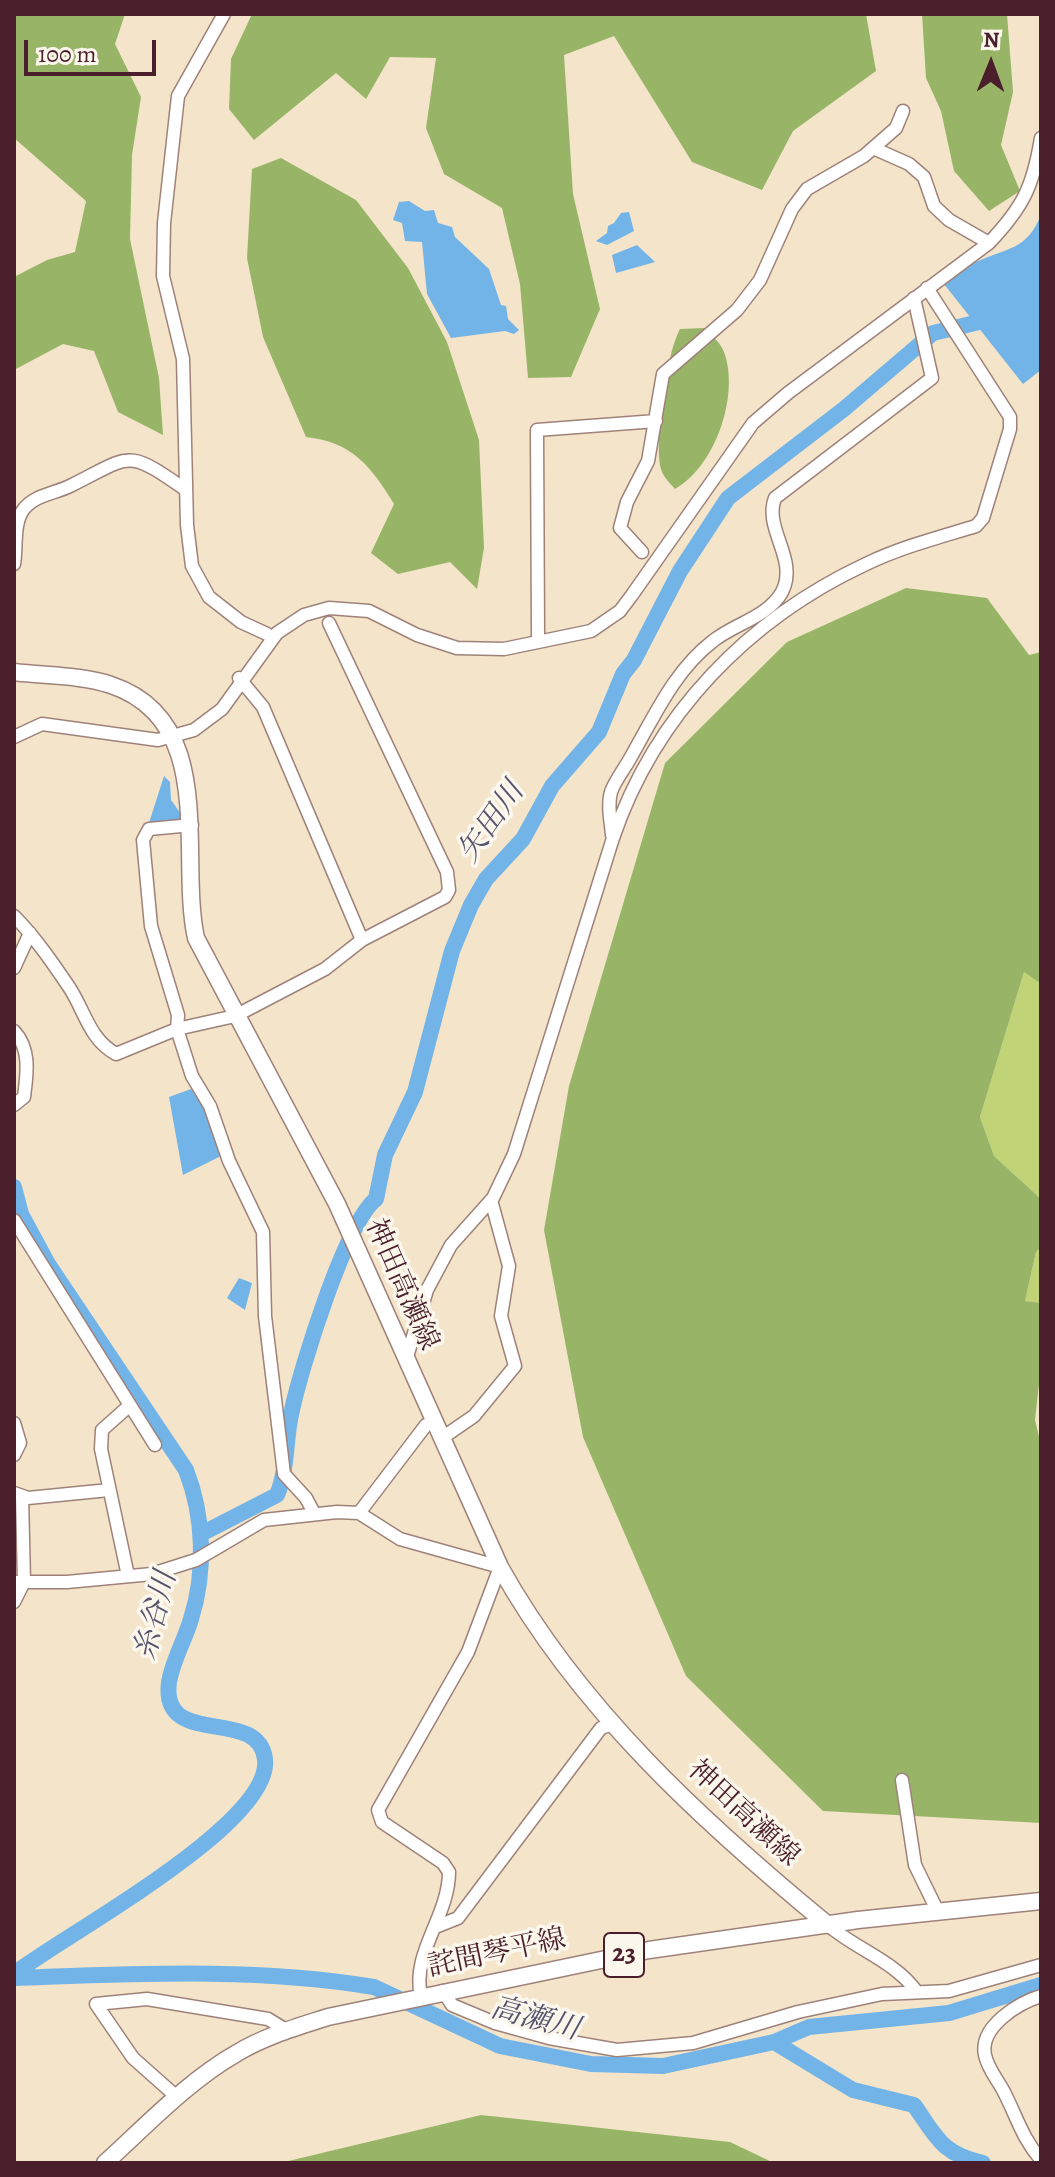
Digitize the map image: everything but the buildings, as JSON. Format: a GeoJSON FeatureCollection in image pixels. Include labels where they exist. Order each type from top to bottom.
{"type":"FeatureCollection","features":[{"type":"Feature","properties":{"kind":"main road","name":"神田高瀬線"},"geometry":{"type":"LineString","coordinates":[[14,672],[110,684],[155,712],[172,736],[188,789],[192,825],[189,903],[196,938],[235,1016],[298,1125],[515,1595],[613,1724],[748,1859],[828,1925]]}},
{"type":"Feature","properties":{"kind":"main road","name":"詫間琴平線"},"geometry":{"type":"LineString","coordinates":[[105,2163],[178,2098],[238,2052],[286,2030],[443,1991],[649,1950],[828,1925],[1041,1901]]}},
{"type":"Feature","properties":{"kind":"street"},"geometry":{"type":"LineString","coordinates":[[224,14],[178,96],[164,223],[163,276],[183,359],[186,490],[192,566],[201,587],[224,611],[267,634]]}},
{"type":"Feature","properties":{"kind":"street"},"geometry":{"type":"LineString","coordinates":[[642,552],[620,528],[627,502],[648,461],[663,374],[737,310],[760,280],[792,209],[807,189],[873,148],[896,128],[903,111]]}},
{"type":"Feature","properties":{"kind":"street"},"geometry":{"type":"LineString","coordinates":[[14,737],[42,724],[144,739],[194,730],[211,719],[284,627],[304,615],[329,608],[369,611],[417,635],[457,648],[504,649],[591,631],[620,611],[753,423],[915,303],[927,288],[989,243],[1026,199],[1041,138]]}},
{"type":"Feature","properties":{"kind":"street"},"geometry":{"type":"LineString","coordinates":[[873,148],[909,164],[924,177],[934,206],[949,220],[989,243]]}},
{"type":"Feature","properties":{"kind":"street"},"geometry":{"type":"LineString","coordinates":[[406,1360],[427,1290],[451,1245],[491,1200],[514,1154],[613,838],[629,790],[645,760],[719,667],[761,627],[867,563],[976,526],[983,518],[1010,429],[1010,417],[927,288]]}},
{"type":"Feature","properties":{"kind":"street"},"geometry":{"type":"LineString","coordinates":[[613,838],[611,792],[665,695],[697,653],[716,638],[769,608],[781,594],[788,578],[787,560],[771,509],[775,498],[932,378],[915,303]]}},
{"type":"Feature","properties":{"kind":"street"},"geometry":{"type":"LineString","coordinates":[[538,636],[537,430],[656,421]]}},
{"type":"Feature","properties":{"kind":"street"},"geometry":{"type":"LineString","coordinates":[[14,564],[23,511],[34,498],[74,484],[104,466],[126,460],[140,461],[186,490]]}},
{"type":"Feature","properties":{"kind":"street"},"geometry":{"type":"LineString","coordinates":[[14,916],[30,933],[68,987],[92,1033],[116,1054],[177,1029],[235,1016],[325,969],[362,940],[445,897],[449,890],[447,872],[329,623]]}},
{"type":"Feature","properties":{"kind":"street"},"geometry":{"type":"LineString","coordinates":[[241,680],[263,707],[362,940]]}},
{"type":"Feature","properties":{"kind":"street"},"geometry":{"type":"LineString","coordinates":[[192,825],[156,827],[145,833],[143,840],[151,926],[178,1015],[177,1029],[192,1076],[210,1106],[229,1161],[263,1232],[265,1316],[284,1474],[306,1498],[314,1513]]}},
{"type":"Feature","properties":{"kind":"street"},"geometry":{"type":"LineString","coordinates":[[14,968],[30,933]]}},
{"type":"Feature","properties":{"kind":"street"},"geometry":{"type":"LineString","coordinates":[[14,1031],[25,1049],[26,1065],[24,1097],[15,1102]]}},
{"type":"Feature","properties":{"kind":"street"},"geometry":{"type":"LineString","coordinates":[[442,1438],[474,1416],[509,1378],[515,1366],[501,1316],[509,1266],[491,1200]]}},
{"type":"Feature","properties":{"kind":"street"},"geometry":{"type":"LineString","coordinates":[[14,1220],[155,1445]]}},
{"type":"Feature","properties":{"kind":"street"},"geometry":{"type":"LineString","coordinates":[[128,1576],[101,1449],[102,1430],[129,1406]]}},
{"type":"Feature","properties":{"kind":"street"},"geometry":{"type":"LineString","coordinates":[[359,1513],[426,1425],[434,1421]]}},
{"type":"Feature","properties":{"kind":"street"},"geometry":{"type":"LineString","coordinates":[[14,1423],[20,1443],[14,1455]]}},
{"type":"Feature","properties":{"kind":"street"},"geometry":{"type":"LineString","coordinates":[[14,1602],[19,1582],[18,1495],[109,1490]]}},
{"type":"Feature","properties":{"kind":"street"},"geometry":{"type":"LineString","coordinates":[[19,1582],[128,1576],[191,1563],[264,1520],[314,1513],[359,1513],[400,1539],[500,1567],[468,1652],[378,1810],[382,1822],[447,1868],[449,1878],[438,1926],[418,1973],[421,1996]]}},
{"type":"Feature","properties":{"kind":"street"},"geometry":{"type":"LineString","coordinates":[[438,1926],[458,1918],[601,1728],[613,1724]]}},
{"type":"Feature","properties":{"kind":"street"},"geometry":{"type":"LineString","coordinates":[[902,1780],[915,1865],[938,1912]]}},
{"type":"Feature","properties":{"kind":"street"},"geometry":{"type":"LineString","coordinates":[[828,1925],[863,1953],[908,1979],[916,1991]]}},
{"type":"Feature","properties":{"kind":"street"},"geometry":{"type":"LineString","coordinates":[[443,1991],[452,2005],[495,2023],[549,2038],[617,2050],[693,2043],[819,2007],[916,1991],[949,1991],[1041,1965]]}},
{"type":"Feature","properties":{"kind":"street"},"geometry":{"type":"LineString","coordinates":[[1041,1996],[997,2022],[985,2040],[984,2054],[1004,2090],[1022,2137],[1041,2160]]}},
{"type":"Feature","properties":{"kind":"street"},"geometry":{"type":"LineString","coordinates":[[178,2098],[133,2058],[96,2004],[147,1999],[268,2019],[286,2030]]}},
{"type":"Feature","properties":{"kind":"green space"},"geometry":{"type":"Polygon","coordinates":[[[14,14],[125,14],[115,44],[141,97],[132,155],[130,239],[159,378],[163,435],[118,412],[94,351],[63,344],[14,370],[14,277],[47,260],[75,252],[86,201],[14,138],[14,14]]]}},
{"type":"Feature","properties":{"kind":"green space"},"geometry":{"type":"Polygon","coordinates":[[[252,14],[866,14],[876,71],[793,131],[762,190],[692,162],[614,36],[564,55],[573,194],[600,309],[571,377],[528,378],[520,284],[502,208],[444,174],[426,128],[436,58],[390,57],[366,99],[336,73],[254,140],[229,109],[231,59],[252,14]]]}},
{"type":"Feature","properties":{"kind":"green space"},"geometry":{"type":"Polygon","coordinates":[[[922,14],[1007,14],[1013,92],[1001,145],[1020,191],[989,211],[954,171],[941,111],[926,78],[922,14]]]}},
{"type":"Feature","properties":{"kind":"green space"},"geometry":{"type":"Polygon","coordinates":[[[281,158],[356,200],[408,268],[447,342],[479,440],[484,548],[477,589],[450,562],[398,574],[371,553],[394,504],[359,458],[336,444],[306,437],[263,337],[247,258],[252,169],[281,158]]]}},
{"type":"Feature","properties":{"kind":"green space"},"geometry":{"type":"Polygon","coordinates":[[[705,328],[724,352],[729,388],[726,408],[712,447],[702,464],[675,489],[662,472],[659,456],[666,377],[680,329],[705,328]]]}},
{"type":"Feature","properties":{"kind":"green space"},"geometry":{"type":"Polygon","coordinates":[[[906,588],[987,598],[1029,655],[1041,652],[1041,984],[1024,972],[980,1117],[994,1156],[1041,1199],[1041,1247],[1036,1252],[1025,1301],[1041,1303],[1041,1366],[1035,1420],[1041,1445],[1041,1823],[823,1811],[686,1676],[583,1437],[544,1230],[569,1086],[665,763],[787,642],[906,588]]]}},
{"type":"Feature","properties":{"kind":"green space"},"geometry":{"type":"Polygon","coordinates":[[[1024,972],[1041,984],[1041,1199],[994,1156],[980,1117],[1024,972]]]}},
{"type":"Feature","properties":{"kind":"green space"},"geometry":{"type":"Polygon","coordinates":[[[1041,1247],[1041,1303],[1025,1301],[1036,1252],[1041,1247]]]}},
{"type":"Feature","properties":{"kind":"green space"},"geometry":{"type":"Polygon","coordinates":[[[481,2115],[730,2142],[774,2163],[280,2163],[481,2115]]]}},
{"type":"Feature","properties":{"kind":"water"},"geometry":{"type":"Polygon","coordinates":[[[409,201],[425,211],[434,210],[438,223],[452,227],[455,237],[489,269],[501,305],[506,306],[508,319],[519,330],[514,334],[505,331],[451,338],[427,294],[422,242],[405,241],[402,223],[393,220],[399,202],[409,201]]]}},
{"type":"Feature","properties":{"kind":"water"},"geometry":{"type":"Polygon","coordinates":[[[629,212],[634,231],[607,245],[596,241],[607,233],[608,226],[621,213],[629,212]]]}},
{"type":"Feature","properties":{"kind":"water"},"geometry":{"type":"Polygon","coordinates":[[[1041,215],[1041,370],[1023,384],[944,284],[972,264],[1022,242],[1041,215]]]}},
{"type":"Feature","properties":{"kind":"water"},"geometry":{"type":"Polygon","coordinates":[[[637,245],[655,262],[616,273],[612,255],[637,245]]]}},
{"type":"Feature","properties":{"kind":"water"},"geometry":{"type":"Polygon","coordinates":[[[164,776],[170,782],[171,800],[184,818],[178,822],[149,823],[164,776]]]}},
{"type":"Feature","properties":{"kind":"water"},"geometry":{"type":"Polygon","coordinates":[[[191,1089],[205,1109],[223,1155],[183,1175],[169,1097],[191,1089]]]}},
{"type":"Feature","properties":{"kind":"water"},"geometry":{"type":"Polygon","coordinates":[[[239,1278],[252,1283],[245,1310],[227,1298],[239,1278]]]}},
{"type":"Feature","properties":{"kind":"waterway","name":"矢田川"},"geometry":{"type":"LineString","coordinates":[[201,1534],[277,1495],[283,1475],[292,1410],[326,1297],[351,1236],[376,1199],[385,1155],[415,1092],[452,951],[471,905],[486,879],[523,839],[552,786],[599,732],[623,674],[634,660],[680,571],[728,498],[844,409],[933,333],[996,318]]}},
{"type":"Feature","properties":{"kind":"waterway","name":"糸谷川"},"geometry":{"type":"LineString","coordinates":[[14,1187],[21,1214],[48,1264],[186,1470],[192,1488],[199,1525],[201,1563],[196,1601],[169,1682],[170,1703],[179,1715],[194,1722],[246,1734],[258,1743],[265,1759],[259,1785],[236,1815],[202,1845],[118,1906],[14,1974]]}},
{"type":"Feature","properties":{"kind":"waterway","name":"高瀬川"},"geometry":{"type":"LineString","coordinates":[[14,1978],[239,1974],[374,1987],[500,2046],[591,2064],[663,2066],[774,2042],[809,2027],[949,2013],[1041,1985]]}},
{"type":"Feature","properties":{"kind":"waterway"},"geometry":{"type":"LineString","coordinates":[[774,2042],[853,2090],[914,2105],[934,2135],[949,2149],[983,2163]]}}]}
